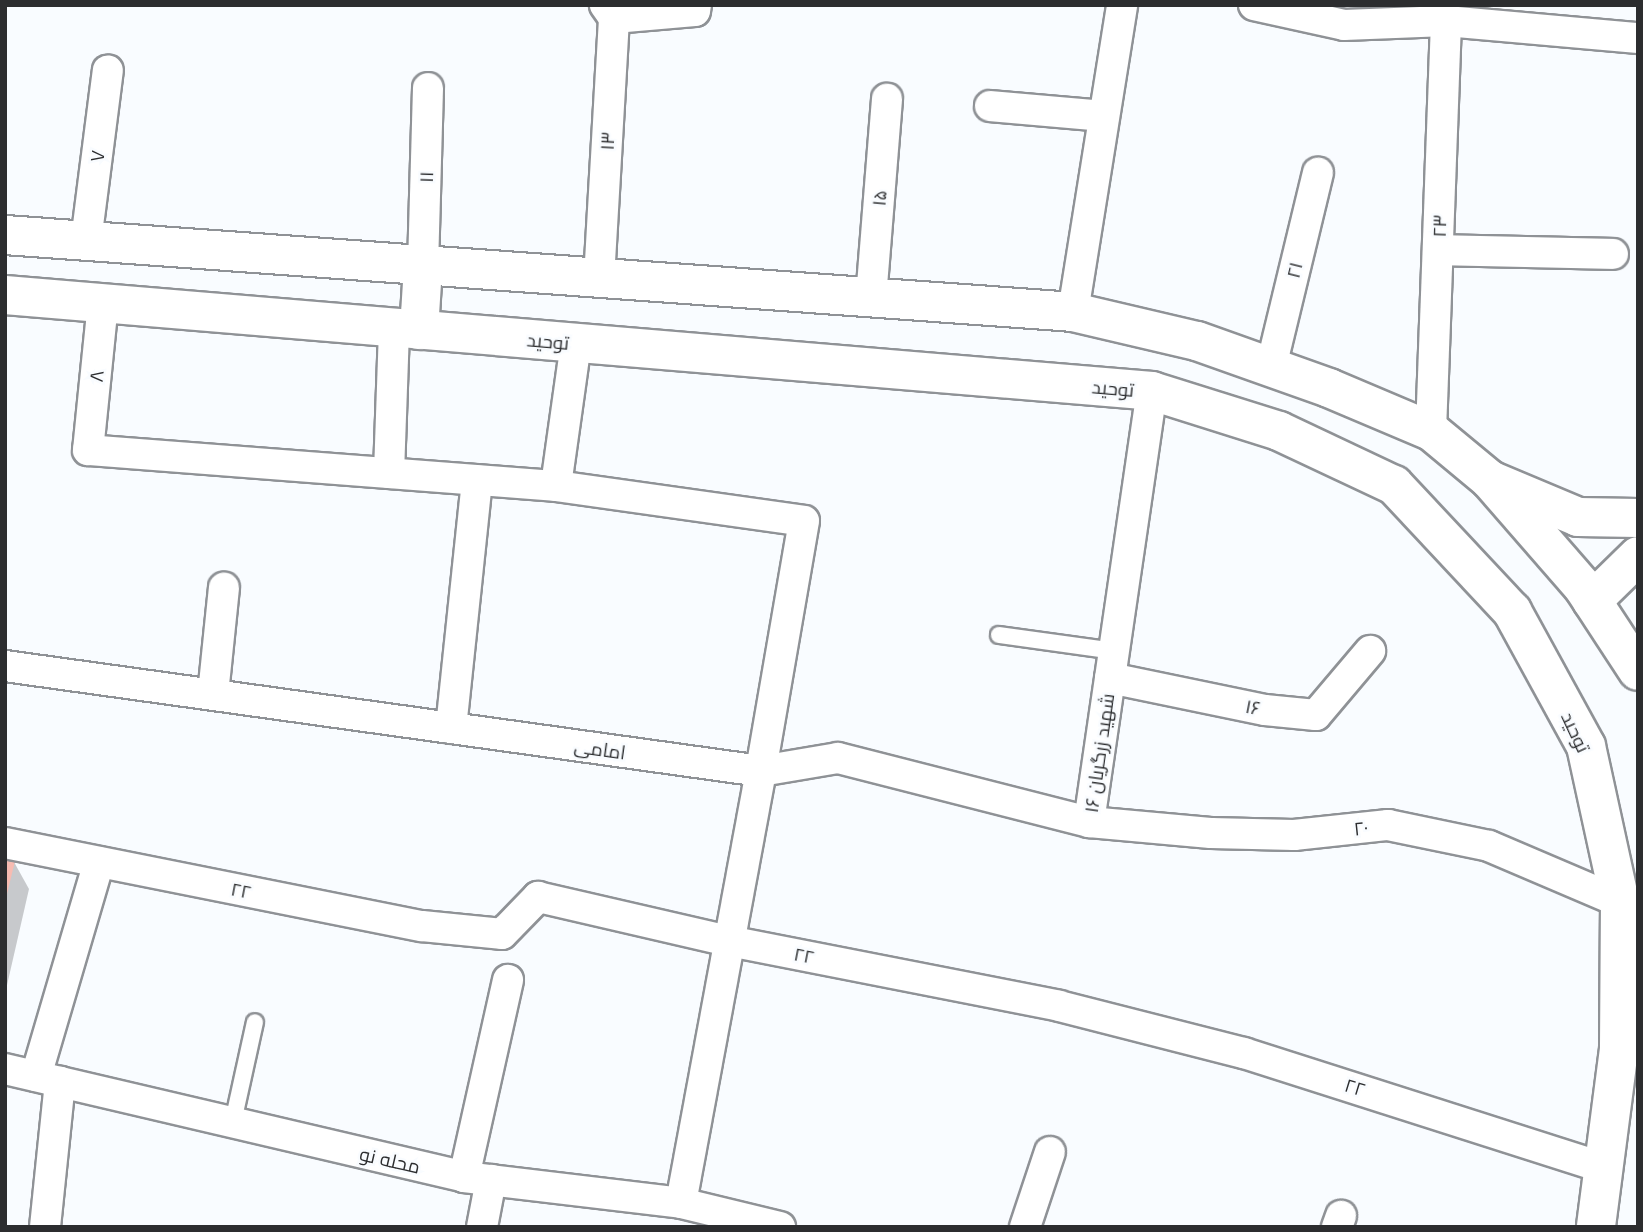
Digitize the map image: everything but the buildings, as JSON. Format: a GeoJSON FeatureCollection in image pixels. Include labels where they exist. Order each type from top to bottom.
{"type":"FeatureCollection","features":[{"type":"Feature","properties":{"kind":"main road"},"geometry":{"type":"LineString","coordinates":[[5,235],[1073,312],[1197,341],[1271,367],[1431,431],[1490,480],[1592,601],[1636,662]]}},
{"type":"Feature","properties":{"kind":"main road"},"geometry":{"type":"LineString","coordinates":[[407,329],[423,267]]}},
{"type":"Feature","properties":{"kind":"main road","name":"توحید"},"geometry":{"type":"LineString","coordinates":[[5,295],[1152,391],[1279,431],[1394,485],[1511,611],[1586,746],[1620,902],[1619,1049],[1596,1227]]}},
{"type":"Feature","properties":{"kind":"main road"},"geometry":{"type":"LineString","coordinates":[[1490,480],[1578,517],[1638,518]]}},
{"type":"Feature","properties":{"kind":"main road"},"geometry":{"type":"LineString","coordinates":[[1592,601],[1638,556]]}},
{"type":"Feature","properties":{"kind":"street"},"geometry":{"type":"LineString","coordinates":[[609,12],[695,12],[696,5]]}},
{"type":"Feature","properties":{"kind":"street"},"geometry":{"type":"LineString","coordinates":[[1073,312],[1122,5]]}},
{"type":"Feature","properties":{"kind":"street"},"geometry":{"type":"LineString","coordinates":[[1254,5],[1344,25],[1446,21],[1638,38]]}},
{"type":"Feature","properties":{"kind":"street","name":"۱۳"},"geometry":{"type":"LineString","coordinates":[[599,279],[609,12]]}},
{"type":"Feature","properties":{"kind":"street","name":"۲۳"},"geometry":{"type":"LineString","coordinates":[[1431,431],[1446,21]]}},
{"type":"Feature","properties":{"kind":"street","name":"۷"},"geometry":{"type":"LineString","coordinates":[[86,241],[108,70]]}},
{"type":"Feature","properties":{"kind":"street","name":"۱۱"},"geometry":{"type":"LineString","coordinates":[[423,267],[428,88]]}},
{"type":"Feature","properties":{"kind":"street","name":"۱۵"},"geometry":{"type":"LineString","coordinates":[[871,298],[887,99]]}},
{"type":"Feature","properties":{"kind":"street"},"geometry":{"type":"LineString","coordinates":[[990,106],[1104,116]]}},
{"type":"Feature","properties":{"kind":"street","name":"۲۱"},"geometry":{"type":"LineString","coordinates":[[1271,367],[1318,173]]}},
{"type":"Feature","properties":{"kind":"street"},"geometry":{"type":"LineString","coordinates":[[1438,250],[1613,254]]}},
{"type":"Feature","properties":{"kind":"street","name":"۸"},"geometry":{"type":"LineString","coordinates":[[103,303],[89,450],[389,473]]}},
{"type":"Feature","properties":{"kind":"street"},"geometry":{"type":"LineString","coordinates":[[407,329],[389,473],[556,486],[804,521],[681,1203]]}},
{"type":"Feature","properties":{"kind":"street"},"geometry":{"type":"LineString","coordinates":[[556,486],[576,343]]}},
{"type":"Feature","properties":{"kind":"street","name":"۱۶ شهید زرگریان"},"geometry":{"type":"LineString","coordinates":[[761,771],[838,758],[1089,822],[1152,391]]}},
{"type":"Feature","properties":{"kind":"street"},"geometry":{"type":"LineString","coordinates":[[451,728],[477,480]]}},
{"type":"Feature","properties":{"kind":"street"},"geometry":{"type":"LineString","coordinates":[[214,694],[224,588]]}},
{"type":"Feature","properties":{"kind":"street","name":"۱۶"},"geometry":{"type":"LineString","coordinates":[[1112,664],[1265,710],[1317,715],[1370,651]]}},
{"type":"Feature","properties":{"kind":"street","name":"امامی"},"geometry":{"type":"LineString","coordinates":[[5,666],[761,771]]}},
{"type":"Feature","properties":{"kind":"street","name":"۲۰"},"geometry":{"type":"LineString","coordinates":[[1089,822],[1211,833],[1294,835],[1388,825],[1489,846],[1620,902]]}},
{"type":"Feature","properties":{"kind":"street","name":"۲۲"},"geometry":{"type":"LineString","coordinates":[[5,843],[422,926],[502,934],[538,897],[729,941],[1059,1006],[1217,1046],[1604,1168]]}},
{"type":"Feature","properties":{"kind":"street"},"geometry":{"type":"LineString","coordinates":[[45,1227],[48,1079],[99,862]]}},
{"type":"Feature","properties":{"kind":"street"},"geometry":{"type":"LineString","coordinates":[[482,1227],[477,1179],[508,979]]}},
{"type":"Feature","properties":{"kind":"street","name":"محله نو"},"geometry":{"type":"LineString","coordinates":[[5,1069],[477,1179],[681,1203],[733,1221],[780,1227]]}},
{"type":"Feature","properties":{"kind":"street"},"geometry":{"type":"LineString","coordinates":[[1025,1227],[1050,1152]]}},
{"type":"Feature","properties":{"kind":"lane"},"geometry":{"type":"LineString","coordinates":[[999,635],[1112,664]]}},
{"type":"Feature","properties":{"kind":"lane"},"geometry":{"type":"LineString","coordinates":[[233,1122],[255,1022]]}}]}
